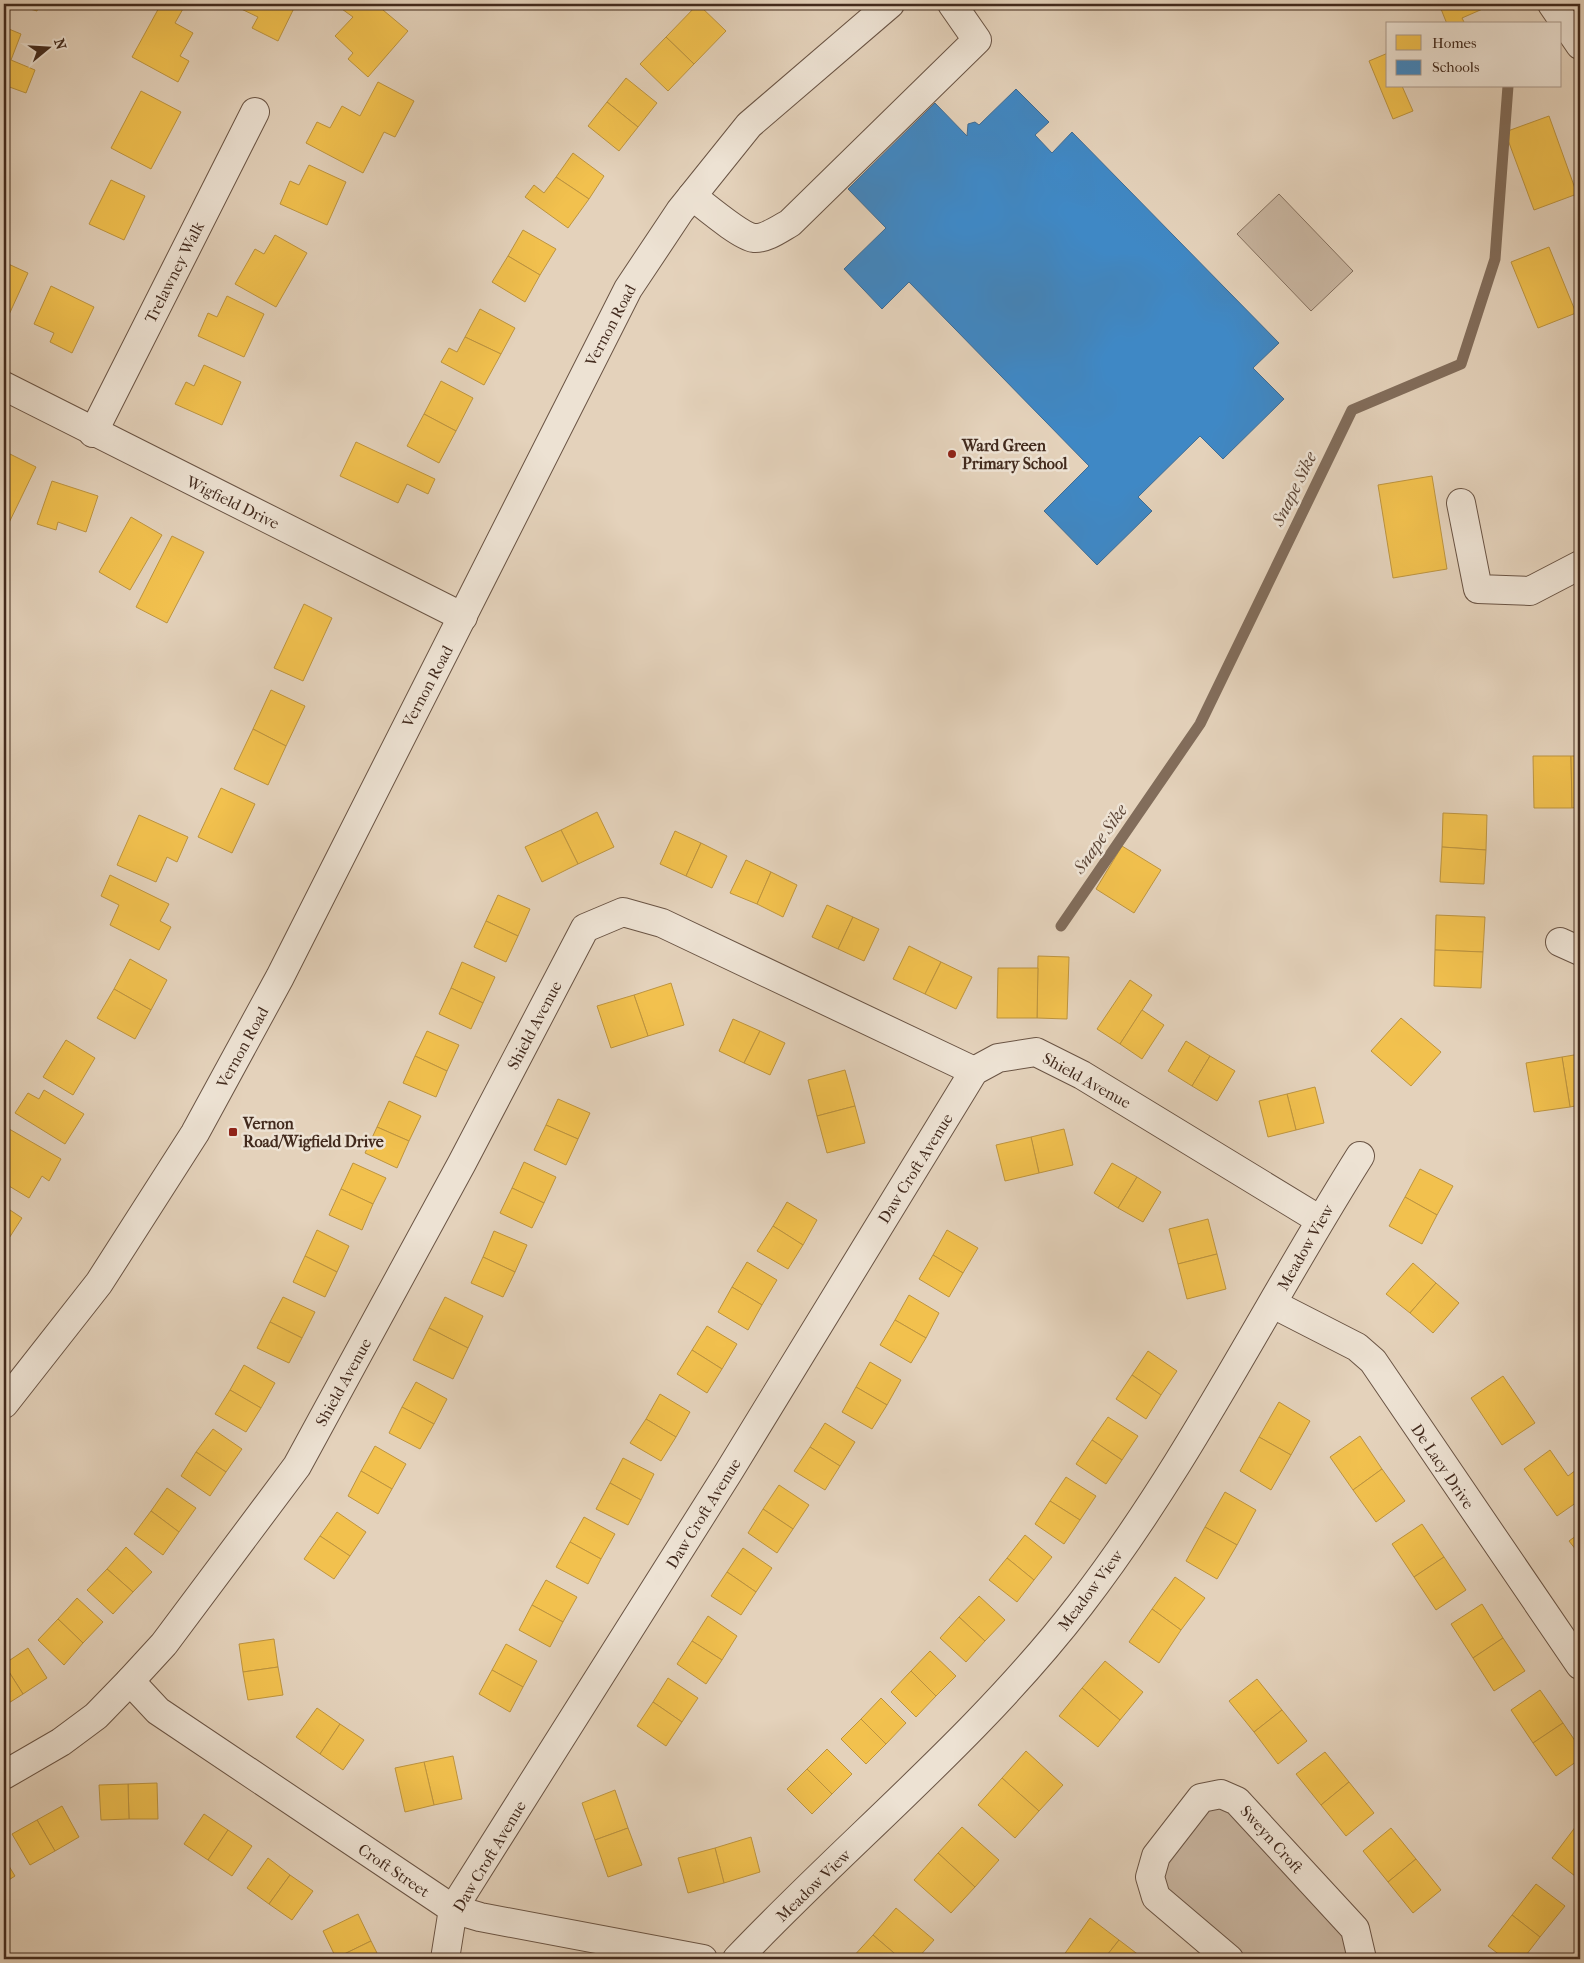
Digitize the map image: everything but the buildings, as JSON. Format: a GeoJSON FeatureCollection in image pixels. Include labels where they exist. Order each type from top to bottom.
{"type":"FeatureCollection","features":[{"type":"Feature","properties":{"kind":"street","name":"Vernon Road"},"geometry":{"type":"LineString","coordinates":[[4,1404],[99,1283],[195,1133],[280,977],[392,752],[463,617],[628,289],[692,196],[749,126],[890,4]]}},
{"type":"Feature","properties":{"kind":"street"},"geometry":{"type":"LineString","coordinates":[[692,196],[741,232],[754,238],[771,234],[790,223],[977,40],[952,4]]}},
{"type":"Feature","properties":{"kind":"street"},"geometry":{"type":"LineString","coordinates":[[1552,4],[1580,45]]}},
{"type":"Feature","properties":{"kind":"street","name":"Trelawney Walk"},"geometry":{"type":"LineString","coordinates":[[94,433],[255,112]]}},
{"type":"Feature","properties":{"kind":"street","name":"Wigfield Drive"},"geometry":{"type":"LineString","coordinates":[[4,386],[94,433],[463,617]]}},
{"type":"Feature","properties":{"kind":"street"},"geometry":{"type":"LineString","coordinates":[[1461,502],[1478,589],[1530,591],[1580,565]]}},
{"type":"Feature","properties":{"kind":"street","name":"Shield Avenue"},"geometry":{"type":"LineString","coordinates":[[4,1775],[60,1742],[96,1716],[130,1681],[164,1644],[297,1466],[462,1163],[585,928],[623,912],[662,923],[974,1070],[998,1058],[1036,1052],[1082,1075],[1320,1220]]}},
{"type":"Feature","properties":{"kind":"street","name":"Daw Croft Avenue"},"geometry":{"type":"LineString","coordinates":[[445,1959],[454,1909],[728,1473],[974,1070]]}},
{"type":"Feature","properties":{"kind":"street","name":"Meadow View"},"geometry":{"type":"LineString","coordinates":[[737,1959],[1003,1698],[1080,1606],[1136,1528],[1273,1304],[1320,1220],[1360,1156]]}},
{"type":"Feature","properties":{"kind":"street","name":"De Lacy Drive"},"geometry":{"type":"LineString","coordinates":[[1273,1304],[1357,1346],[1373,1361],[1580,1665]]}},
{"type":"Feature","properties":{"kind":"street","name":"Croft Street"},"geometry":{"type":"LineString","coordinates":[[130,1681],[158,1711],[454,1909],[480,1916],[703,1959]]}},
{"type":"Feature","properties":{"kind":"street","name":"Sweyn Croft"},"geometry":{"type":"LineString","coordinates":[[1229,1959],[1156,1897],[1150,1877],[1156,1856],[1201,1798],[1221,1794],[1238,1801],[1355,1930],[1362,1959]]}},
{"type":"Feature","properties":{"kind":"shaded area"},"geometry":{"type":"Polygon","coordinates":[[[1279,194],[1353,271],[1311,311],[1237,234],[1279,194]]]}},
{"type":"Feature","properties":{"kind":"shaded area"},"geometry":{"type":"Polygon","coordinates":[[[1201,1798],[1237,1801],[1362,1959],[1229,1959],[1156,1897],[1156,1856],[1201,1798]]]}},
{"type":"Feature","properties":{"kind":"waterway","name":"Snape Sike"},"geometry":{"type":"LineString","coordinates":[[1061,926],[1200,724],[1352,410],[1461,364],[1495,259],[1508,88]]}},
{"type":"Feature","properties":{"kind":"place","name":"Ward Green Primary School"},"geometry":{"type":"Point","coordinates":[952,454]}},
{"type":"Feature","properties":{"kind":"place","name":"Vernon Road/Wigfield Drive"},"geometry":{"type":"Point","coordinates":[233,1132]}}]}
